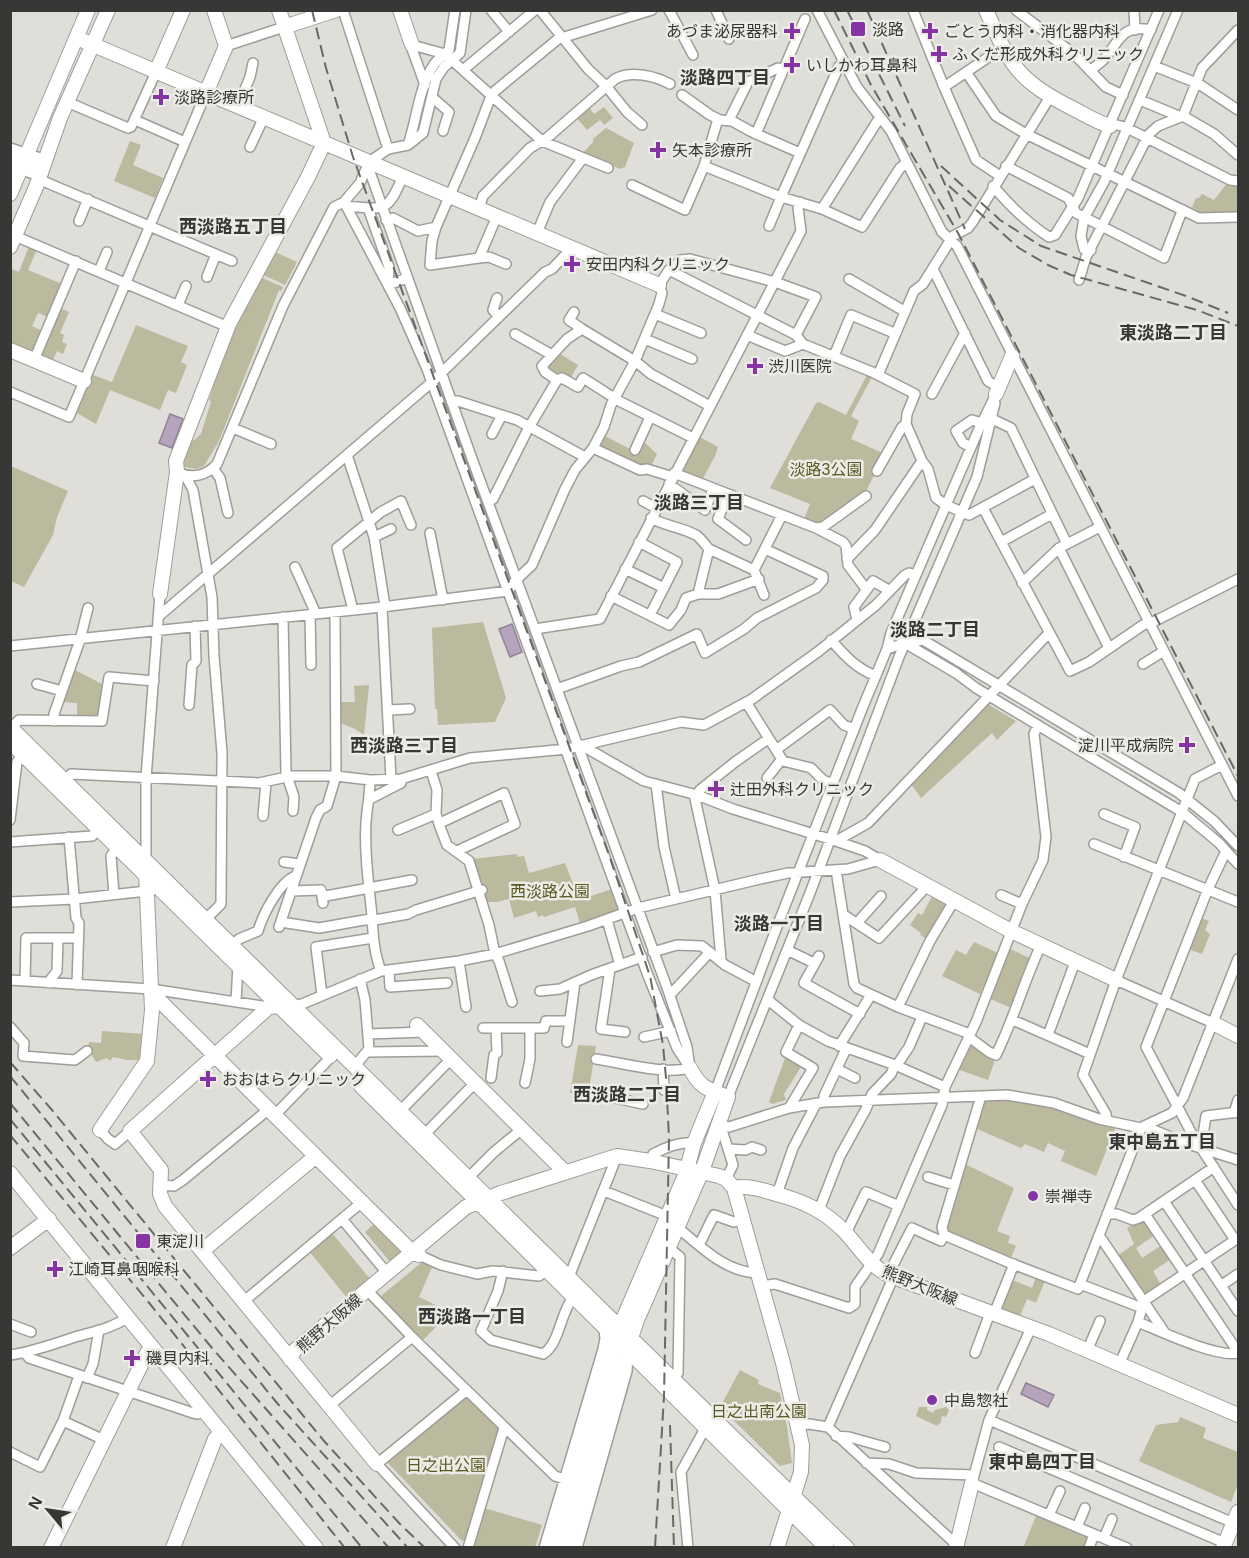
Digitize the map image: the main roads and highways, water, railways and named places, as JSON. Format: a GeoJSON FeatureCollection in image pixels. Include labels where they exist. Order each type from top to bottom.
{"type":"FeatureCollection","features":[{"type":"Feature","properties":{"kind":"main road"},"geometry":{"type":"LineString","coordinates":[[10,151],[20,163],[40,171]]}},
{"type":"Feature","properties":{"kind":"railway"},"geometry":{"type":"LineString","coordinates":[[312,10],[326,68],[353,157],[609,855],[650,976],[663,1045],[669,1138],[664,1396],[655,1548]]}},
{"type":"Feature","properties":{"kind":"railway"},"geometry":{"type":"LineString","coordinates":[[834,10],[871,85],[958,233],[1238,776]]}},
{"type":"Feature","properties":{"kind":"railway"},"geometry":{"type":"LineString","coordinates":[[847,10],[905,126]]}},
{"type":"Feature","properties":{"kind":"railway"},"geometry":{"type":"LineString","coordinates":[[867,10],[965,229]]}},
{"type":"Feature","properties":{"kind":"railway"},"geometry":{"type":"LineString","coordinates":[[941,166],[1000,220],[1041,246],[1186,296],[1228,313]]}},
{"type":"Feature","properties":{"kind":"railway"},"geometry":{"type":"LineString","coordinates":[[949,186],[1019,248],[1048,265],[1071,275],[1197,310],[1238,326]]}},
{"type":"Feature","properties":{"kind":"railway"},"geometry":{"type":"LineString","coordinates":[[10,1062],[324,1441],[425,1548]]}},
{"type":"Feature","properties":{"kind":"railway"},"geometry":{"type":"LineString","coordinates":[[10,1076],[277,1403],[408,1548]]}},
{"type":"Feature","properties":{"kind":"railway"},"geometry":{"type":"LineString","coordinates":[[10,1103],[212,1348],[389,1548]]}},
{"type":"Feature","properties":{"kind":"railway"},"geometry":{"type":"LineString","coordinates":[[10,1119],[362,1548]]}},
{"type":"Feature","properties":{"kind":"railway"},"geometry":{"type":"LineString","coordinates":[[10,1135],[150,1304],[345,1548]]}},
{"type":"Feature","properties":{"kind":"railway"},"geometry":{"type":"LineString","coordinates":[[670,1425],[674,1548]]}},
{"type":"Feature","properties":{"kind":"place","name":"淡路"},"geometry":{"type":"Point","coordinates":[858,29]}},
{"type":"Feature","properties":{"kind":"place","name":"あづま泌尿器科"},"geometry":{"type":"Point","coordinates":[792,31]}},
{"type":"Feature","properties":{"kind":"place","name":"ごとう内科・消化器内科"},"geometry":{"type":"Point","coordinates":[930,31]}},
{"type":"Feature","properties":{"kind":"place","name":"ふくだ形成外科クリニック"},"geometry":{"type":"Point","coordinates":[939,54]}},
{"type":"Feature","properties":{"kind":"place","name":"いしかわ耳鼻科"},"geometry":{"type":"Point","coordinates":[792,65]}},
{"type":"Feature","properties":{"kind":"place","name":"淡路診療所"},"geometry":{"type":"Point","coordinates":[161,97]}},
{"type":"Feature","properties":{"kind":"place","name":"矢本診療所"},"geometry":{"type":"Point","coordinates":[658,150]}},
{"type":"Feature","properties":{"kind":"place","name":"安田内科クリニック"},"geometry":{"type":"Point","coordinates":[572,264]}},
{"type":"Feature","properties":{"kind":"place","name":"渋川医院"},"geometry":{"type":"Point","coordinates":[755,366]}},
{"type":"Feature","properties":{"kind":"place","name":"淀川平成病院"},"geometry":{"type":"Point","coordinates":[1187,745]}},
{"type":"Feature","properties":{"kind":"place","name":"辻田外科クリニック"},"geometry":{"type":"Point","coordinates":[716,789]}},
{"type":"Feature","properties":{"kind":"place","name":"おおはらクリニック"},"geometry":{"type":"Point","coordinates":[208,1079]}},
{"type":"Feature","properties":{"kind":"place","name":"崇禅寺"},"geometry":{"type":"Point","coordinates":[1033,1196]}},
{"type":"Feature","properties":{"kind":"place","name":"東淀川"},"geometry":{"type":"Point","coordinates":[143,1241]}},
{"type":"Feature","properties":{"kind":"place","name":"江崎耳鼻咽喉科"},"geometry":{"type":"Point","coordinates":[55,1269]}},
{"type":"Feature","properties":{"kind":"place","name":"磯貝内科"},"geometry":{"type":"Point","coordinates":[132,1358]}},
{"type":"Feature","properties":{"kind":"place","name":"中島惣社"},"geometry":{"type":"Point","coordinates":[932,1400]}},
{"type":"Feature","properties":{"kind":"district","name":"淡路四丁目"},"geometry":{"type":"Point","coordinates":[725,78]}},
{"type":"Feature","properties":{"kind":"district","name":"西淡路五丁目"},"geometry":{"type":"Point","coordinates":[233,227]}},
{"type":"Feature","properties":{"kind":"district","name":"東淡路二丁目"},"geometry":{"type":"Point","coordinates":[1173,333]}},
{"type":"Feature","properties":{"kind":"district","name":"淡路三丁目"},"geometry":{"type":"Point","coordinates":[699,503]}},
{"type":"Feature","properties":{"kind":"district","name":"淡路二丁目"},"geometry":{"type":"Point","coordinates":[935,630]}},
{"type":"Feature","properties":{"kind":"district","name":"西淡路三丁目"},"geometry":{"type":"Point","coordinates":[404,746]}},
{"type":"Feature","properties":{"kind":"district","name":"淡路一丁目"},"geometry":{"type":"Point","coordinates":[779,924]}},
{"type":"Feature","properties":{"kind":"district","name":"西淡路二丁目"},"geometry":{"type":"Point","coordinates":[627,1095]}},
{"type":"Feature","properties":{"kind":"district","name":"東中島五丁目"},"geometry":{"type":"Point","coordinates":[1162,1142]}},
{"type":"Feature","properties":{"kind":"district","name":"西淡路一丁目"},"geometry":{"type":"Point","coordinates":[472,1317]}},
{"type":"Feature","properties":{"kind":"district","name":"東中島四丁目"},"geometry":{"type":"Point","coordinates":[1042,1462]}},
{"type":"Feature","properties":{"kind":"park label","name":"淡路3公園"},"geometry":{"type":"Point","coordinates":[826,469]}},
{"type":"Feature","properties":{"kind":"park label","name":"西淡路公園"},"geometry":{"type":"Point","coordinates":[550,891]}},
{"type":"Feature","properties":{"kind":"park label","name":"日之出南公園"},"geometry":{"type":"Point","coordinates":[759,1411]}},
{"type":"Feature","properties":{"kind":"park label","name":"日之出公園"},"geometry":{"type":"Point","coordinates":[446,1465]}}]}
